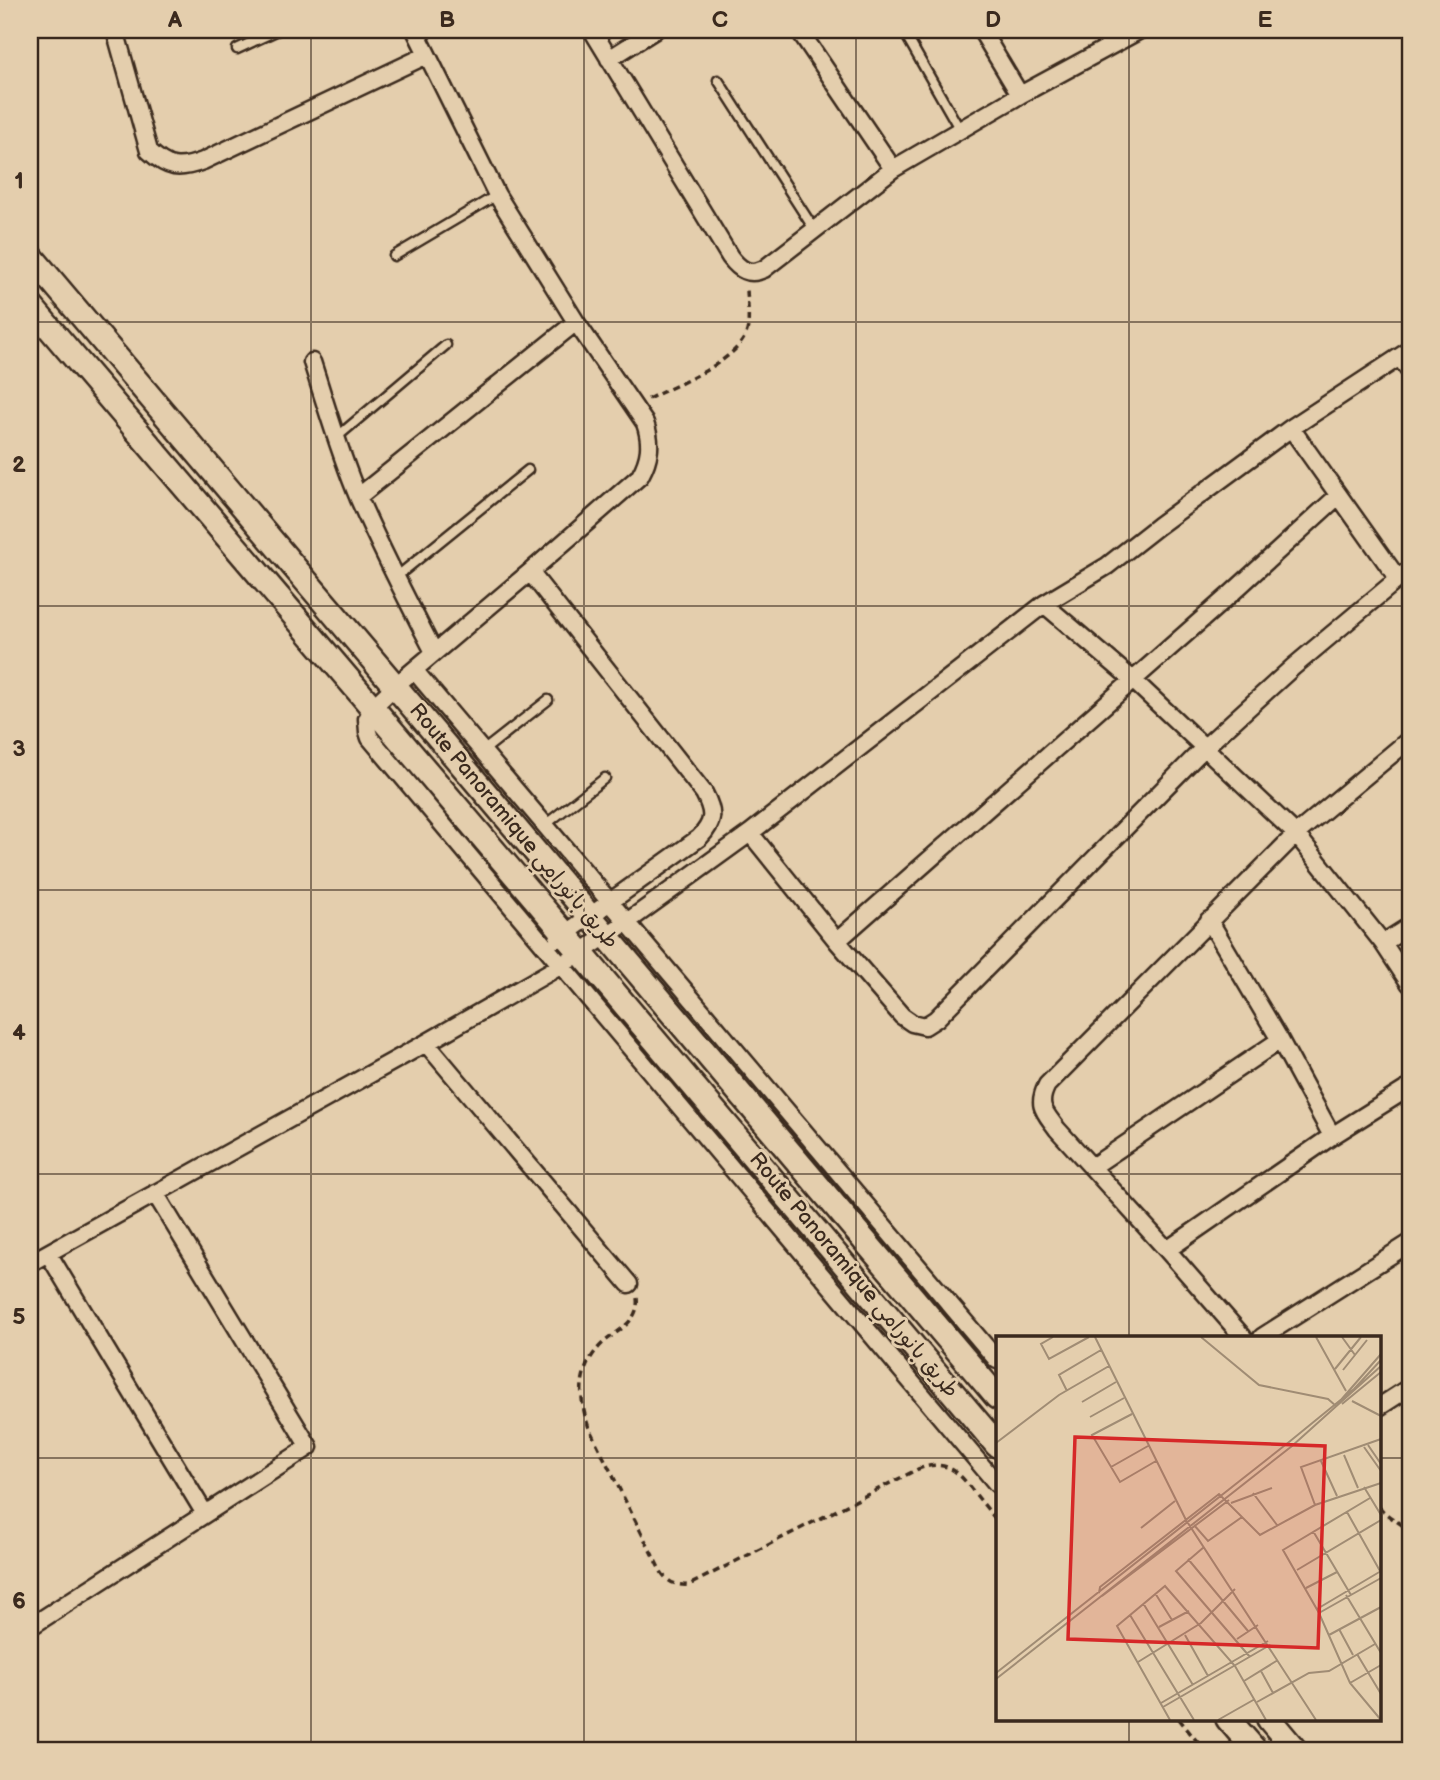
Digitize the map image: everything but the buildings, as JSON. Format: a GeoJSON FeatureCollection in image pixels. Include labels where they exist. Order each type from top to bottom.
{"type":"FeatureCollection","features":[{"type":"Feature","properties":{"kind":"street"},"geometry":{"type":"LineString","coordinates":[[115,30],[149,151],[160,162],[175,167],[190,166],[203,161],[427,55]]}},
{"type":"Feature","properties":{"kind":"street"},"geometry":{"type":"LineString","coordinates":[[415,30],[496,195],[576,322],[645,423],[650,451],[639,476],[373,707],[368,719],[368,732],[374,744],[996,1483]]}},
{"type":"Feature","properties":{"kind":"street"},"geometry":{"type":"LineString","coordinates":[[592,30],[730,257],[738,267],[756,273],[893,169],[1020,95],[1140,30]]}},
{"type":"Feature","properties":{"kind":"street"},"geometry":{"type":"LineString","coordinates":[[609,58],[655,30]]}},
{"type":"Feature","properties":{"kind":"street"},"geometry":{"type":"LineString","coordinates":[[799,30],[893,169]]}},
{"type":"Feature","properties":{"kind":"street"},"geometry":{"type":"LineString","coordinates":[[981,30],[1020,95]]}},
{"type":"Feature","properties":{"kind":"street","name":"Route Panoramique طريق بانورامي"},"geometry":{"type":"LineString","coordinates":[[30,256],[996,1396]]}},
{"type":"Feature","properties":{"kind":"street","name":"Route Panoramique طريق بانورامي"},"geometry":{"type":"LineString","coordinates":[[30,305],[996,1444]]}},
{"type":"Feature","properties":{"kind":"street"},"geometry":{"type":"LineString","coordinates":[[358,497],[576,322]]}},
{"type":"Feature","properties":{"kind":"street"},"geometry":{"type":"LineString","coordinates":[[30,1263],[560,966],[627,922],[750,833],[1044,604],[1107,566],[1290,428],[1405,354],[1410,372]]}},
{"type":"Feature","properties":{"kind":"street"},"geometry":{"type":"LineString","coordinates":[[312,362],[358,497],[395,578],[434,652]]}},
{"type":"Feature","properties":{"kind":"street"},"geometry":{"type":"LineString","coordinates":[[750,833],[902,1016],[919,1025],[932,1023],[1205,747],[1293,667],[1404,574],[1338,496],[1290,428]]}},
{"type":"Feature","properties":{"kind":"street"},"geometry":{"type":"LineString","coordinates":[[837,941],[1338,496]]}},
{"type":"Feature","properties":{"kind":"street"},"geometry":{"type":"LineString","coordinates":[[530,572],[704,793],[712,816],[708,828],[699,838],[545,948]]}},
{"type":"Feature","properties":{"kind":"street"},"geometry":{"type":"LineString","coordinates":[[1044,604],[1133,680],[1296,834],[1383,943],[1410,984]]}},
{"type":"Feature","properties":{"kind":"street"},"geometry":{"type":"LineString","coordinates":[[414,670],[996,1359]]}},
{"type":"Feature","properties":{"kind":"street"},"geometry":{"type":"LineString","coordinates":[[1242,1336],[1057,1129],[1040,1100],[1046,1085],[1296,834],[1410,739]]}},
{"type":"Feature","properties":{"kind":"street"},"geometry":{"type":"LineString","coordinates":[[1209,920],[1332,1136]]}},
{"type":"Feature","properties":{"kind":"street"},"geometry":{"type":"LineString","coordinates":[[1383,943],[1410,926]]}},
{"type":"Feature","properties":{"kind":"street"},"geometry":{"type":"LineString","coordinates":[[1092,1167],[1280,1041]]}},
{"type":"Feature","properties":{"kind":"street"},"geometry":{"type":"LineString","coordinates":[[426,1043],[629,1284]]}},
{"type":"Feature","properties":{"kind":"street"},"geometry":{"type":"LineString","coordinates":[[1167,1250],[1332,1136],[1410,1087]]}},
{"type":"Feature","properties":{"kind":"street"},"geometry":{"type":"LineString","coordinates":[[30,1627],[309,1447],[155,1193]]}},
{"type":"Feature","properties":{"kind":"street"},"geometry":{"type":"LineString","coordinates":[[1264,1336],[1410,1243]]}},
{"type":"Feature","properties":{"kind":"street"},"geometry":{"type":"LineString","coordinates":[[48,1253],[205,1514]]}},
{"type":"Feature","properties":{"kind":"street"},"geometry":{"type":"LineString","coordinates":[[1380,1406],[1410,1387]]}},
{"type":"Feature","properties":{"kind":"street"},"geometry":{"type":"LineString","coordinates":[[1229,1720],[1255,1750]]}},
{"type":"Feature","properties":{"kind":"street"},"geometry":{"type":"LineString","coordinates":[[1270,1720],[1296,1750]]}},
{"type":"Feature","properties":{"kind":"lane"},"geometry":{"type":"LineString","coordinates":[[237,49],[278,30]]}},
{"type":"Feature","properties":{"kind":"lane"},"geometry":{"type":"LineString","coordinates":[[903,30],[960,130]]}},
{"type":"Feature","properties":{"kind":"lane"},"geometry":{"type":"LineString","coordinates":[[718,80],[814,229]]}},
{"type":"Feature","properties":{"kind":"lane"},"geometry":{"type":"LineString","coordinates":[[394,256],[496,195]]}},
{"type":"Feature","properties":{"kind":"lane"},"geometry":{"type":"LineString","coordinates":[[337,438],[446,345]]}},
{"type":"Feature","properties":{"kind":"lane"},"geometry":{"type":"LineString","coordinates":[[395,578],[528,471]]}},
{"type":"Feature","properties":{"kind":"lane"},"geometry":{"type":"LineString","coordinates":[[483,751],[548,700]]}},
{"type":"Feature","properties":{"kind":"lane"},"geometry":{"type":"LineString","coordinates":[[545,825],[605,778]]}},
{"type":"Feature","properties":{"kind":"path"},"geometry":{"type":"LineString","coordinates":[[633,406],[717,365],[732,353],[747,331],[747,272]]}},
{"type":"Feature","properties":{"kind":"path"},"geometry":{"type":"LineString","coordinates":[[629,1284],[636,1294],[638,1305],[634,1316],[627,1325],[601,1345],[591,1358],[583,1375],[580,1394],[589,1428],[660,1570],[672,1583],[690,1585],[930,1465],[943,1465],[955,1470],[996,1520]]}},
{"type":"Feature","properties":{"kind":"path"},"geometry":{"type":"LineString","coordinates":[[1380,1508],[1410,1532]]}},
{"type":"Feature","properties":{"kind":"path"},"geometry":{"type":"LineString","coordinates":[[1180,1720],[1204,1750]]}}]}
